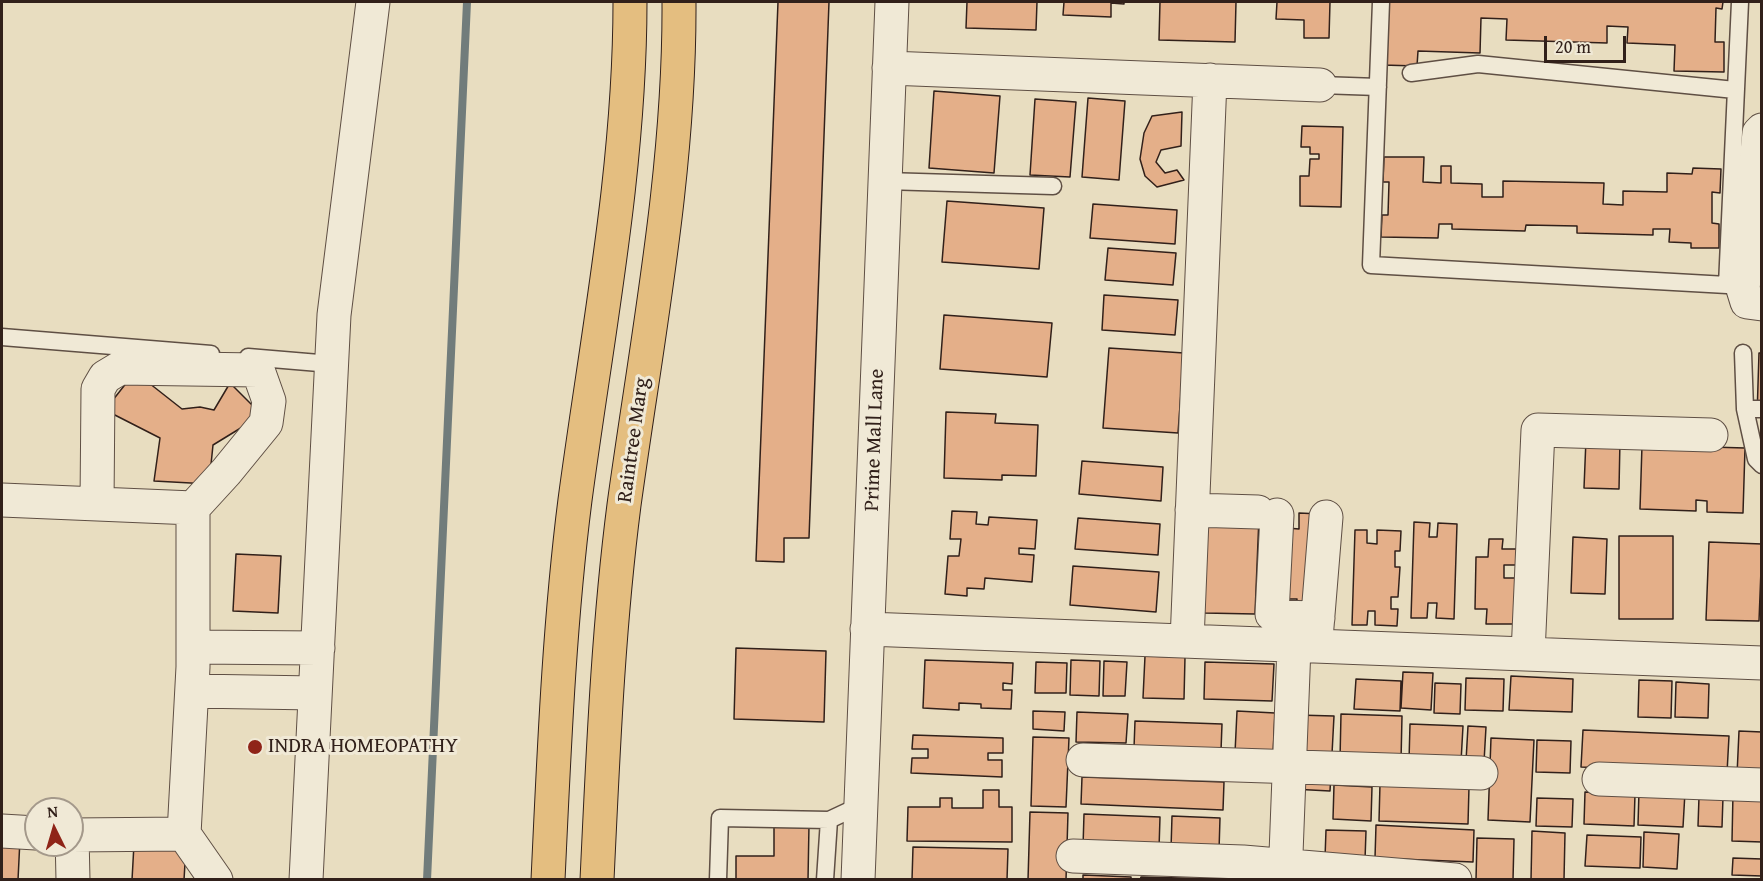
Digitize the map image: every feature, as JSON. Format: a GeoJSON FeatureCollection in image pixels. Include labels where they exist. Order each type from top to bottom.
{"type":"FeatureCollection","features":[{"type":"Feature","properties":{"kind":"main road"},"geometry":{"type":"LineString","coordinates":[[548,879],[560,642],[576,499],[608,273],[622,147],[630,2]]}},
{"type":"Feature","properties":{"kind":"main road","name":"Raintree Marg"},"geometry":{"type":"LineString","coordinates":[[597,879],[609,646],[624,506],[655,291],[672,151],[679,2]]}},
{"type":"Feature","properties":{"kind":"street","name":"Prime Mall Lane"},"geometry":{"type":"LineString","coordinates":[[858,879],[892,2]]}},
{"type":"Feature","properties":{"kind":"street"},"geometry":{"type":"LineString","coordinates":[[306,879],[334,315],[373,6]]}},
{"type":"Feature","properties":{"kind":"street"},"geometry":{"type":"LineString","coordinates":[[889,68],[1320,85]]}},
{"type":"Feature","properties":{"kind":"street"},"geometry":{"type":"LineString","coordinates":[[1187,641],[1210,80]]}},
{"type":"Feature","properties":{"kind":"street"},"geometry":{"type":"LineString","coordinates":[[1761,130],[1743,289],[1747,302],[1761,304]]}},
{"type":"Feature","properties":{"kind":"street"},"geometry":{"type":"LineString","coordinates":[[97,504],[98,389],[105,377],[120,368],[258,370],[269,401],[266,423],[193,508],[192,691],[184,834],[216,879]]}},
{"type":"Feature","properties":{"kind":"street"},"geometry":{"type":"LineString","coordinates":[[1528,654],[1538,430],[1712,435]]}},
{"type":"Feature","properties":{"kind":"street"},"geometry":{"type":"LineString","coordinates":[[2,500],[193,508]]}},
{"type":"Feature","properties":{"kind":"street"},"geometry":{"type":"LineString","coordinates":[[1192,510],[1268,514]]}},
{"type":"Feature","properties":{"kind":"street"},"geometry":{"type":"LineString","coordinates":[[1268,514],[1272,614],[1309,637]]}},
{"type":"Feature","properties":{"kind":"street"},"geometry":{"type":"LineString","coordinates":[[1262,644],[1268,514]]}},
{"type":"Feature","properties":{"kind":"street"},"geometry":{"type":"LineString","coordinates":[[1286,873],[1290,766],[1326,517]]}},
{"type":"Feature","properties":{"kind":"street"},"geometry":{"type":"LineString","coordinates":[[867,629],[1262,644],[1309,637],[1528,654],[1761,663]]}},
{"type":"Feature","properties":{"kind":"street"},"geometry":{"type":"LineString","coordinates":[[193,647],[318,648]]}},
{"type":"Feature","properties":{"kind":"street"},"geometry":{"type":"LineString","coordinates":[[192,691],[315,693]]}},
{"type":"Feature","properties":{"kind":"street"},"geometry":{"type":"LineString","coordinates":[[1083,760],[1481,772]]}},
{"type":"Feature","properties":{"kind":"street"},"geometry":{"type":"LineString","coordinates":[[1599,778],[1761,785]]}},
{"type":"Feature","properties":{"kind":"street"},"geometry":{"type":"LineString","coordinates":[[2,831],[24,832]]}},
{"type":"Feature","properties":{"kind":"street"},"geometry":{"type":"LineString","coordinates":[[84,835],[184,834]]}},
{"type":"Feature","properties":{"kind":"street"},"geometry":{"type":"LineString","coordinates":[[1073,856],[1243,862],[1286,873],[1455,879]]}},
{"type":"Feature","properties":{"kind":"street"},"geometry":{"type":"LineString","coordinates":[[72,857],[73,879]]}},
{"type":"Feature","properties":{"kind":"lane"},"geometry":{"type":"LineString","coordinates":[[1381,2],[1371,265],[1727,285],[1740,2]]}},
{"type":"Feature","properties":{"kind":"lane"},"geometry":{"type":"LineString","coordinates":[[1411,73],[1478,64],[1735,90]]}},
{"type":"Feature","properties":{"kind":"lane"},"geometry":{"type":"LineString","coordinates":[[1320,85],[1378,87]]}},
{"type":"Feature","properties":{"kind":"lane"},"geometry":{"type":"LineString","coordinates":[[885,181],[1053,186]]}},
{"type":"Feature","properties":{"kind":"lane"},"geometry":{"type":"LineString","coordinates":[[2,337],[331,364]]}},
{"type":"Feature","properties":{"kind":"lane"},"geometry":{"type":"LineString","coordinates":[[1743,353],[1753,409],[1756,459],[1761,465]]}},
{"type":"Feature","properties":{"kind":"lane"},"geometry":{"type":"LineString","coordinates":[[718,879],[720,818],[829,819],[861,805]]}},
{"type":"Feature","properties":{"kind":"lane"},"geometry":{"type":"LineString","coordinates":[[825,879],[829,819]]}},
{"type":"Feature","properties":{"kind":"building"},"geometry":{"type":"Polygon","coordinates":[[[778,2],[829,2],[809,538],[784,538],[784,562],[756,561],[778,2]]]}},
{"type":"Feature","properties":{"kind":"building"},"geometry":{"type":"Polygon","coordinates":[[[967,2],[1037,2],[1036,30],[966,28],[967,2]]]}},
{"type":"Feature","properties":{"kind":"building"},"geometry":{"type":"Polygon","coordinates":[[[1064,2],[1124,2],[1124,4],[1111,3],[1111,17],[1063,15],[1064,2]]]}},
{"type":"Feature","properties":{"kind":"building"},"geometry":{"type":"Polygon","coordinates":[[[1160,2],[1236,2],[1235,42],[1159,40],[1160,2]]]}},
{"type":"Feature","properties":{"kind":"building"},"geometry":{"type":"Polygon","coordinates":[[[1277,2],[1330,2],[1329,38],[1304,38],[1304,20],[1276,19],[1277,2]]]}},
{"type":"Feature","properties":{"kind":"building"},"geometry":{"type":"Polygon","coordinates":[[[1385,2],[1723,2],[1722,9],[1716,8],[1715,42],[1724,42],[1724,72],[1674,71],[1675,45],[1627,43],[1628,27],[1607,26],[1607,43],[1506,40],[1507,19],[1481,18],[1480,53],[1418,51],[1417,66],[1382,65],[1385,2]]]}},
{"type":"Feature","properties":{"kind":"building"},"geometry":{"type":"Polygon","coordinates":[[[934,91],[1000,96],[994,173],[929,168],[934,91]]]}},
{"type":"Feature","properties":{"kind":"building"},"geometry":{"type":"Polygon","coordinates":[[[1088,98],[1125,101],[1119,180],[1082,177],[1088,98]]]}},
{"type":"Feature","properties":{"kind":"building"},"geometry":{"type":"Polygon","coordinates":[[[1035,99],[1076,102],[1070,177],[1030,175],[1035,99]]]}},
{"type":"Feature","properties":{"kind":"building"},"geometry":{"type":"Polygon","coordinates":[[[1182,112],[1181,146],[1161,150],[1156,162],[1165,173],[1177,170],[1184,180],[1157,187],[1145,176],[1140,159],[1144,133],[1152,116],[1182,112]]]}},
{"type":"Feature","properties":{"kind":"building"},"geometry":{"type":"Polygon","coordinates":[[[1302,126],[1343,127],[1341,207],[1300,206],[1300,176],[1309,176],[1310,159],[1319,159],[1319,154],[1310,154],[1310,147],[1301,147],[1302,126]]]}},
{"type":"Feature","properties":{"kind":"building"},"geometry":{"type":"Polygon","coordinates":[[[1384,157],[1424,157],[1423,182],[1441,183],[1441,166],[1451,166],[1451,183],[1482,184],[1482,197],[1503,197],[1503,181],[1604,183],[1603,204],[1623,205],[1623,191],[1667,192],[1667,173],[1692,174],[1693,168],[1721,169],[1720,193],[1712,192],[1712,223],[1719,224],[1719,248],[1691,248],[1691,243],[1669,242],[1670,229],[1653,229],[1653,235],[1577,233],[1577,226],[1526,225],[1525,231],[1452,229],[1452,224],[1439,224],[1438,238],[1381,237],[1382,215],[1388,215],[1389,182],[1383,182],[1384,157]]]}},
{"type":"Feature","properties":{"kind":"building"},"geometry":{"type":"Polygon","coordinates":[[[947,201],[1044,208],[1039,269],[942,262],[947,201]]]}},
{"type":"Feature","properties":{"kind":"building"},"geometry":{"type":"Polygon","coordinates":[[[1093,204],[1177,210],[1175,244],[1090,238],[1093,204]]]}},
{"type":"Feature","properties":{"kind":"building"},"geometry":{"type":"Polygon","coordinates":[[[1108,248],[1176,253],[1173,285],[1105,280],[1108,248]]]}},
{"type":"Feature","properties":{"kind":"building"},"geometry":{"type":"Polygon","coordinates":[[[1104,295],[1178,300],[1175,335],[1102,330],[1104,295]]]}},
{"type":"Feature","properties":{"kind":"building"},"geometry":{"type":"Polygon","coordinates":[[[944,315],[1052,323],[1047,377],[940,369],[944,315]]]}},
{"type":"Feature","properties":{"kind":"building"},"geometry":{"type":"Polygon","coordinates":[[[1109,348],[1184,353],[1178,433],[1103,428],[1109,348]]]}},
{"type":"Feature","properties":{"kind":"building"},"geometry":{"type":"Polygon","coordinates":[[[1759,353],[1762,353],[1762,417],[1757,416],[1759,353]]]}},
{"type":"Feature","properties":{"kind":"building"},"geometry":{"type":"Polygon","coordinates":[[[135,372],[182,409],[200,407],[214,410],[230,383],[262,415],[213,445],[209,484],[154,481],[160,438],[105,410],[135,372]]]}},
{"type":"Feature","properties":{"kind":"building"},"geometry":{"type":"Polygon","coordinates":[[[946,412],[996,414],[995,423],[1038,425],[1036,476],[1002,475],[1002,480],[944,478],[946,412]]]}},
{"type":"Feature","properties":{"kind":"building"},"geometry":{"type":"Polygon","coordinates":[[[1586,439],[1620,440],[1619,489],[1584,488],[1586,439]]]}},
{"type":"Feature","properties":{"kind":"building"},"geometry":{"type":"Polygon","coordinates":[[[1642,445],[1745,448],[1743,513],[1707,512],[1707,501],[1696,500],[1696,511],[1640,509],[1642,445]]]}},
{"type":"Feature","properties":{"kind":"building"},"geometry":{"type":"Polygon","coordinates":[[[1082,461],[1163,467],[1161,501],[1079,494],[1082,461]]]}},
{"type":"Feature","properties":{"kind":"building"},"geometry":{"type":"Polygon","coordinates":[[[952,511],[977,512],[976,524],[988,525],[989,517],[1037,520],[1035,549],[1019,548],[1019,554],[1034,555],[1032,582],[985,578],[984,589],[967,588],[967,596],[945,594],[948,556],[959,556],[961,539],[950,539],[952,511]]]}},
{"type":"Feature","properties":{"kind":"building"},"geometry":{"type":"Polygon","coordinates":[[[1299,513],[1320,514],[1317,611],[1296,610],[1297,599],[1286,599],[1287,528],[1299,529],[1299,513]]]}},
{"type":"Feature","properties":{"kind":"building"},"geometry":{"type":"Polygon","coordinates":[[[1208,515],[1259,517],[1255,614],[1204,613],[1208,515]]]}},
{"type":"Feature","properties":{"kind":"building"},"geometry":{"type":"Polygon","coordinates":[[[1078,518],[1160,524],[1158,555],[1075,549],[1078,518]]]}},
{"type":"Feature","properties":{"kind":"building"},"geometry":{"type":"Polygon","coordinates":[[[1414,522],[1430,523],[1429,537],[1437,537],[1438,523],[1457,524],[1454,619],[1436,618],[1437,603],[1428,603],[1427,618],[1411,618],[1414,522]]]}},
{"type":"Feature","properties":{"kind":"building"},"geometry":{"type":"Polygon","coordinates":[[[1355,530],[1367,530],[1367,543],[1377,544],[1377,530],[1401,531],[1400,551],[1395,551],[1395,567],[1400,567],[1398,597],[1391,597],[1391,609],[1398,609],[1397,626],[1375,625],[1375,611],[1368,611],[1367,625],[1352,625],[1355,530]]]}},
{"type":"Feature","properties":{"kind":"building"},"geometry":{"type":"Polygon","coordinates":[[[1619,536],[1673,536],[1673,619],[1619,619],[1619,536]]]}},
{"type":"Feature","properties":{"kind":"building"},"geometry":{"type":"Polygon","coordinates":[[[1573,537],[1607,539],[1605,594],[1571,593],[1573,537]]]}},
{"type":"Feature","properties":{"kind":"building"},"geometry":{"type":"Polygon","coordinates":[[[1489,539],[1503,539],[1502,549],[1518,549],[1518,565],[1504,565],[1504,578],[1516,578],[1516,624],[1486,624],[1487,609],[1475,609],[1476,557],[1488,557],[1489,539]]]}},
{"type":"Feature","properties":{"kind":"building"},"geometry":{"type":"Polygon","coordinates":[[[1709,542],[1762,544],[1759,621],[1706,620],[1709,542]]]}},
{"type":"Feature","properties":{"kind":"building"},"geometry":{"type":"Polygon","coordinates":[[[236,554],[281,556],[278,613],[233,611],[236,554]]]}},
{"type":"Feature","properties":{"kind":"building"},"geometry":{"type":"Polygon","coordinates":[[[1073,566],[1159,572],[1156,612],[1070,605],[1073,566]]]}},
{"type":"Feature","properties":{"kind":"building"},"geometry":{"type":"Polygon","coordinates":[[[736,648],[826,651],[824,722],[734,719],[736,648]]]}},
{"type":"Feature","properties":{"kind":"building"},"geometry":{"type":"Polygon","coordinates":[[[1145,656],[1185,657],[1184,699],[1143,698],[1145,656]]]}},
{"type":"Feature","properties":{"kind":"building"},"geometry":{"type":"Polygon","coordinates":[[[925,660],[1013,663],[1012,684],[1003,683],[1003,690],[1012,690],[1011,709],[981,708],[981,704],[959,703],[959,710],[923,708],[925,660]]]}},
{"type":"Feature","properties":{"kind":"building"},"geometry":{"type":"Polygon","coordinates":[[[1071,660],[1100,661],[1099,696],[1070,695],[1071,660]]]}},
{"type":"Feature","properties":{"kind":"building"},"geometry":{"type":"Polygon","coordinates":[[[1104,661],[1127,662],[1125,696],[1103,696],[1104,661]]]}},
{"type":"Feature","properties":{"kind":"building"},"geometry":{"type":"Polygon","coordinates":[[[1036,662],[1067,663],[1066,693],[1035,693],[1036,662]]]}},
{"type":"Feature","properties":{"kind":"building"},"geometry":{"type":"Polygon","coordinates":[[[1205,662],[1274,664],[1272,701],[1204,699],[1205,662]]]}},
{"type":"Feature","properties":{"kind":"building"},"geometry":{"type":"Polygon","coordinates":[[[1403,672],[1433,673],[1431,710],[1401,708],[1403,672]]]}},
{"type":"Feature","properties":{"kind":"building"},"geometry":{"type":"Polygon","coordinates":[[[1511,676],[1573,679],[1572,712],[1509,710],[1511,676]]]}},
{"type":"Feature","properties":{"kind":"building"},"geometry":{"type":"Polygon","coordinates":[[[1466,678],[1504,679],[1503,711],[1465,710],[1466,678]]]}},
{"type":"Feature","properties":{"kind":"building"},"geometry":{"type":"Polygon","coordinates":[[[1356,679],[1401,681],[1400,711],[1354,709],[1356,679]]]}},
{"type":"Feature","properties":{"kind":"building"},"geometry":{"type":"Polygon","coordinates":[[[1639,680],[1672,681],[1671,718],[1638,717],[1639,680]]]}},
{"type":"Feature","properties":{"kind":"building"},"geometry":{"type":"Polygon","coordinates":[[[1676,682],[1709,684],[1708,718],[1675,717],[1676,682]]]}},
{"type":"Feature","properties":{"kind":"building"},"geometry":{"type":"Polygon","coordinates":[[[1435,683],[1461,684],[1460,714],[1434,713],[1435,683]]]}},
{"type":"Feature","properties":{"kind":"building"},"geometry":{"type":"Polygon","coordinates":[[[1033,711],[1065,712],[1064,731],[1033,729],[1033,711]]]}},
{"type":"Feature","properties":{"kind":"building"},"geometry":{"type":"Polygon","coordinates":[[[1237,711],[1275,713],[1273,755],[1235,753],[1237,711]]]}},
{"type":"Feature","properties":{"kind":"building"},"geometry":{"type":"Polygon","coordinates":[[[1077,712],[1128,714],[1126,743],[1076,742],[1077,712]]]}},
{"type":"Feature","properties":{"kind":"building"},"geometry":{"type":"Polygon","coordinates":[[[1341,714],[1402,716],[1401,761],[1340,759],[1341,714]]]}},
{"type":"Feature","properties":{"kind":"building"},"geometry":{"type":"Polygon","coordinates":[[[1297,715],[1334,716],[1332,754],[1296,752],[1297,715]]]}},
{"type":"Feature","properties":{"kind":"building"},"geometry":{"type":"Polygon","coordinates":[[[1135,721],[1222,724],[1221,751],[1134,748],[1135,721]]]}},
{"type":"Feature","properties":{"kind":"building"},"geometry":{"type":"Polygon","coordinates":[[[1410,724],[1463,726],[1461,762],[1409,761],[1410,724]]]}},
{"type":"Feature","properties":{"kind":"building"},"geometry":{"type":"Polygon","coordinates":[[[1468,726],[1486,727],[1484,762],[1466,761],[1468,726]]]}},
{"type":"Feature","properties":{"kind":"building"},"geometry":{"type":"Polygon","coordinates":[[[1583,730],[1729,736],[1727,773],[1581,767],[1583,730]]]}},
{"type":"Feature","properties":{"kind":"building"},"geometry":{"type":"Polygon","coordinates":[[[1739,731],[1762,732],[1762,775],[1737,775],[1739,731]]]}},
{"type":"Feature","properties":{"kind":"building"},"geometry":{"type":"Polygon","coordinates":[[[913,735],[1003,738],[1003,753],[988,753],[988,760],[1002,760],[1002,777],[911,773],[912,758],[928,758],[928,749],[912,749],[913,735]]]}},
{"type":"Feature","properties":{"kind":"building"},"geometry":{"type":"Polygon","coordinates":[[[1033,737],[1069,738],[1066,807],[1031,806],[1033,737]]]}},
{"type":"Feature","properties":{"kind":"building"},"geometry":{"type":"Polygon","coordinates":[[[1491,738],[1534,740],[1530,822],[1488,820],[1491,738]]]}},
{"type":"Feature","properties":{"kind":"building"},"geometry":{"type":"Polygon","coordinates":[[[1537,740],[1571,741],[1570,773],[1536,772],[1537,740]]]}},
{"type":"Feature","properties":{"kind":"building"},"geometry":{"type":"Polygon","coordinates":[[[1293,772],[1331,773],[1330,791],[1292,789],[1293,772]]]}},
{"type":"Feature","properties":{"kind":"building"},"geometry":{"type":"Polygon","coordinates":[[[1082,777],[1224,782],[1223,810],[1081,804],[1082,777]]]}},
{"type":"Feature","properties":{"kind":"building"},"geometry":{"type":"Polygon","coordinates":[[[1380,784],[1469,787],[1468,824],[1379,821],[1380,784]]]}},
{"type":"Feature","properties":{"kind":"building"},"geometry":{"type":"Polygon","coordinates":[[[1334,785],[1372,787],[1371,821],[1333,819],[1334,785]]]}},
{"type":"Feature","properties":{"kind":"building"},"geometry":{"type":"Polygon","coordinates":[[[983,790],[999,790],[999,807],[1012,807],[1012,842],[907,841],[908,807],[940,807],[940,798],[952,798],[952,808],[983,808],[983,790]]]}},
{"type":"Feature","properties":{"kind":"building"},"geometry":{"type":"Polygon","coordinates":[[[1639,791],[1685,792],[1683,827],[1638,825],[1639,791]]]}},
{"type":"Feature","properties":{"kind":"building"},"geometry":{"type":"Polygon","coordinates":[[[1585,792],[1635,794],[1634,826],[1584,824],[1585,792]]]}},
{"type":"Feature","properties":{"kind":"building"},"geometry":{"type":"Polygon","coordinates":[[[1733,793],[1762,794],[1762,842],[1732,841],[1733,793]]]}},
{"type":"Feature","properties":{"kind":"building"},"geometry":{"type":"Polygon","coordinates":[[[1699,797],[1723,797],[1722,827],[1698,826],[1699,797]]]}},
{"type":"Feature","properties":{"kind":"building"},"geometry":{"type":"Polygon","coordinates":[[[1537,798],[1573,799],[1572,827],[1536,826],[1537,798]]]}},
{"type":"Feature","properties":{"kind":"building"},"geometry":{"type":"Polygon","coordinates":[[[1030,812],[1068,813],[1066,880],[1028,880],[1030,812]]]}},
{"type":"Feature","properties":{"kind":"building"},"geometry":{"type":"Polygon","coordinates":[[[1084,814],[1160,817],[1159,849],[1083,847],[1084,814]]]}},
{"type":"Feature","properties":{"kind":"building"},"geometry":{"type":"Polygon","coordinates":[[[1172,816],[1220,818],[1219,851],[1171,849],[1172,816]]]}},
{"type":"Feature","properties":{"kind":"building"},"geometry":{"type":"Polygon","coordinates":[[[774,825],[809,825],[808,880],[736,880],[736,856],[774,856],[774,825]]]}},
{"type":"Feature","properties":{"kind":"building"},"geometry":{"type":"Polygon","coordinates":[[[1376,825],[1474,830],[1473,862],[1375,858],[1376,825]]]}},
{"type":"Feature","properties":{"kind":"building"},"geometry":{"type":"Polygon","coordinates":[[[1326,830],[1366,831],[1365,860],[1325,858],[1326,830]]]}},
{"type":"Feature","properties":{"kind":"building"},"geometry":{"type":"Polygon","coordinates":[[[1532,831],[1565,833],[1564,880],[1531,880],[1532,831]]]}},
{"type":"Feature","properties":{"kind":"building"},"geometry":{"type":"Polygon","coordinates":[[[1644,832],[1679,834],[1677,869],[1643,867],[1644,832]]]}},
{"type":"Feature","properties":{"kind":"building"},"geometry":{"type":"Polygon","coordinates":[[[1587,835],[1641,837],[1640,868],[1585,866],[1587,835]]]}},
{"type":"Feature","properties":{"kind":"building"},"geometry":{"type":"Polygon","coordinates":[[[2,838],[20,839],[18,880],[2,880],[2,838]]]}},
{"type":"Feature","properties":{"kind":"building"},"geometry":{"type":"Polygon","coordinates":[[[1477,838],[1514,839],[1513,880],[1476,880],[1477,838]]]}},
{"type":"Feature","properties":{"kind":"building"},"geometry":{"type":"Polygon","coordinates":[[[134,844],[186,846],[184,880],[132,880],[134,844]]]}},
{"type":"Feature","properties":{"kind":"building"},"geometry":{"type":"Polygon","coordinates":[[[913,847],[1008,849],[1007,880],[912,880],[913,847]]]}},
{"type":"Feature","properties":{"kind":"building"},"geometry":{"type":"Polygon","coordinates":[[[1733,858],[1762,859],[1762,876],[1732,875],[1733,858]]]}},
{"type":"Feature","properties":{"kind":"building"},"geometry":{"type":"Polygon","coordinates":[[[1083,875],[1131,877],[1131,880],[1083,880],[1083,875]]]}},
{"type":"Feature","properties":{"kind":"building"},"geometry":{"type":"Polygon","coordinates":[[[1141,877],[1219,879],[1219,880],[1140,880],[1141,877]]]}},
{"type":"Feature","properties":{"kind":"waterway"},"geometry":{"type":"LineString","coordinates":[[427,880],[467,2]]}},
{"type":"Feature","properties":{"kind":"place","name":"INDRA HOMEOPATHY"},"geometry":{"type":"Point","coordinates":[255,747]}}]}
